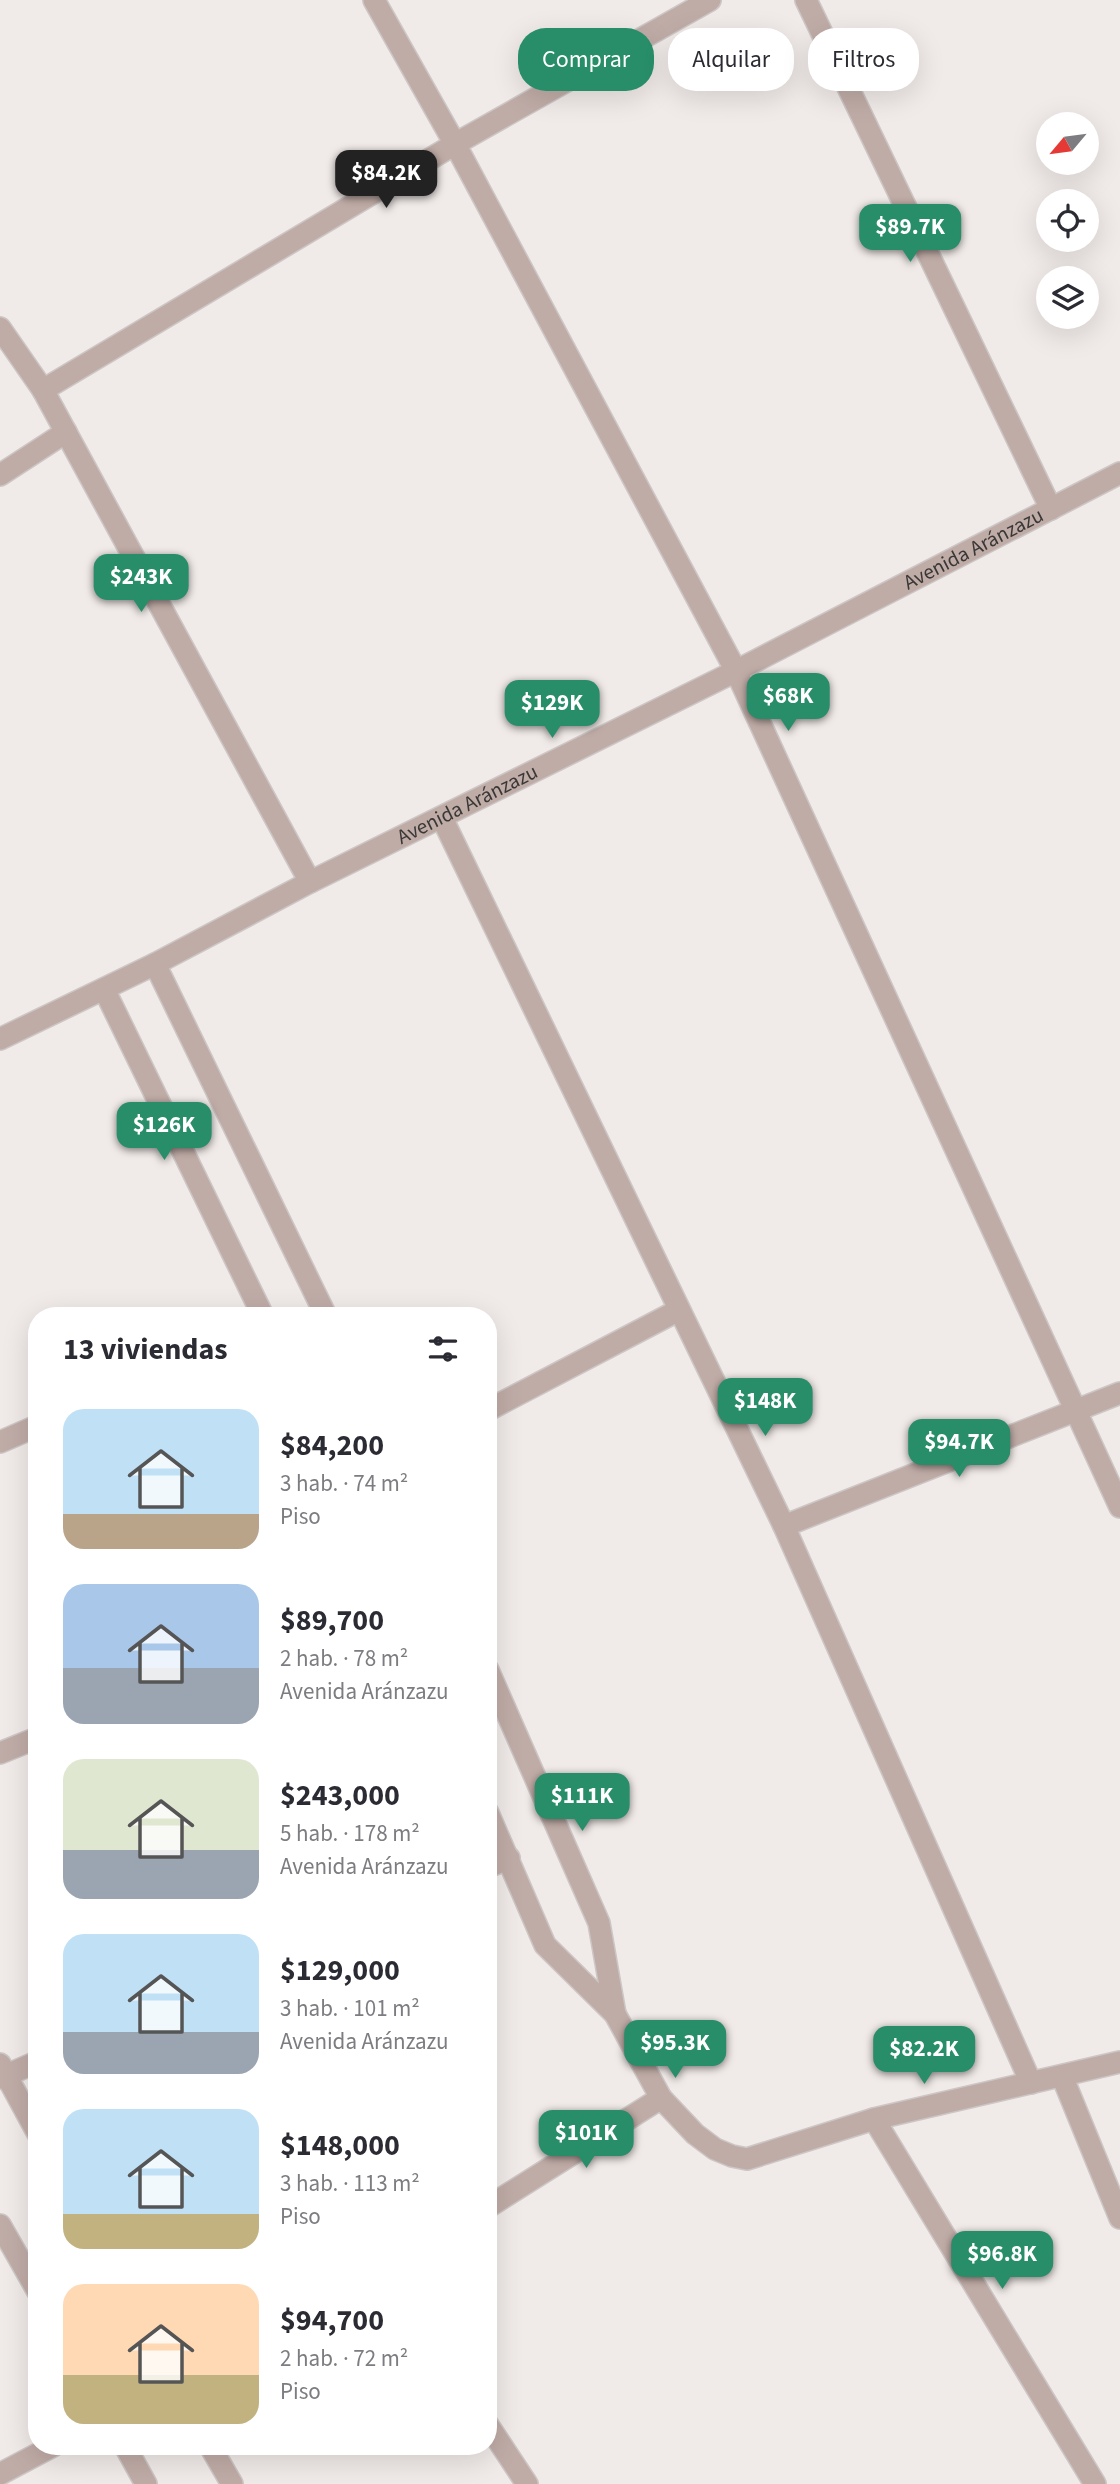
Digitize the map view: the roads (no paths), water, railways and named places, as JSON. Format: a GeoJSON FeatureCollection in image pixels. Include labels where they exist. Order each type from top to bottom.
{"type":"FeatureCollection","features":[{"type":"Feature","properties":{"kind":"street"},"geometry":{"type":"LineString","coordinates":[[374,0],[455,144],[736,671],[1120,1507]]}},
{"type":"Feature","properties":{"kind":"street"},"geometry":{"type":"LineString","coordinates":[[43,390],[455,144],[710,0]]}},
{"type":"Feature","properties":{"kind":"street"},"geometry":{"type":"LineString","coordinates":[[806,0],[1051,509]]}},
{"type":"Feature","properties":{"kind":"street"},"geometry":{"type":"LineString","coordinates":[[0,328],[43,390],[310,882]]}},
{"type":"Feature","properties":{"kind":"street"},"geometry":{"type":"LineString","coordinates":[[0,475],[66,432]]}},
{"type":"Feature","properties":{"kind":"street","name":"Avenida Aránzazu"},"geometry":{"type":"LineString","coordinates":[[0,1039],[155,964],[310,882],[736,671],[1120,473]]}},
{"type":"Feature","properties":{"kind":"street"},"geometry":{"type":"LineString","coordinates":[[442,818],[784,1527],[1031,2083]]}},
{"type":"Feature","properties":{"kind":"street"},"geometry":{"type":"LineString","coordinates":[[155,964],[322,1307]]}},
{"type":"Feature","properties":{"kind":"street"},"geometry":{"type":"LineString","coordinates":[[104,989],[258,1307]]}},
{"type":"Feature","properties":{"kind":"street"},"geometry":{"type":"LineString","coordinates":[[497,1405],[679,1310]]}},
{"type":"Feature","properties":{"kind":"street"},"geometry":{"type":"LineString","coordinates":[[784,1527],[1120,1393]]}},
{"type":"Feature","properties":{"kind":"street"},"geometry":{"type":"LineString","coordinates":[[0,1442],[28,1430]]}},
{"type":"Feature","properties":{"kind":"street"},"geometry":{"type":"LineString","coordinates":[[497,1691],[599,1923],[615,2014]]}},
{"type":"Feature","properties":{"kind":"street"},"geometry":{"type":"LineString","coordinates":[[0,1753],[28,1742]]}},
{"type":"Feature","properties":{"kind":"street"},"geometry":{"type":"LineString","coordinates":[[497,1832],[545,1945],[615,2014],[661,2098],[695,2134],[715,2149],[732,2157],[747,2159],[874,2119],[1120,2062]]}},
{"type":"Feature","properties":{"kind":"street"},"geometry":{"type":"LineString","coordinates":[[497,1863],[509,1858]]}},
{"type":"Feature","properties":{"kind":"street"},"geometry":{"type":"LineString","coordinates":[[28,2065],[2,2072],[28,2117]]}},
{"type":"Feature","properties":{"kind":"street"},"geometry":{"type":"LineString","coordinates":[[1062,2076],[1120,2218]]}},
{"type":"Feature","properties":{"kind":"street"},"geometry":{"type":"LineString","coordinates":[[497,2201],[661,2098]]}},
{"type":"Feature","properties":{"kind":"street"},"geometry":{"type":"LineString","coordinates":[[874,2119],[1095,2484]]}},
{"type":"Feature","properties":{"kind":"street"},"geometry":{"type":"LineString","coordinates":[[0,2225],[28,2274]]}},
{"type":"Feature","properties":{"kind":"street"},"geometry":{"type":"LineString","coordinates":[[497,2439],[527,2484]]}},
{"type":"Feature","properties":{"kind":"street"},"geometry":{"type":"LineString","coordinates":[[0,2474],[36,2455]]}},
{"type":"Feature","properties":{"kind":"street"},"geometry":{"type":"LineString","coordinates":[[130,2455],[146,2484]]}},
{"type":"Feature","properties":{"kind":"street"},"geometry":{"type":"LineString","coordinates":[[215,2455],[232,2484]]}}]}
